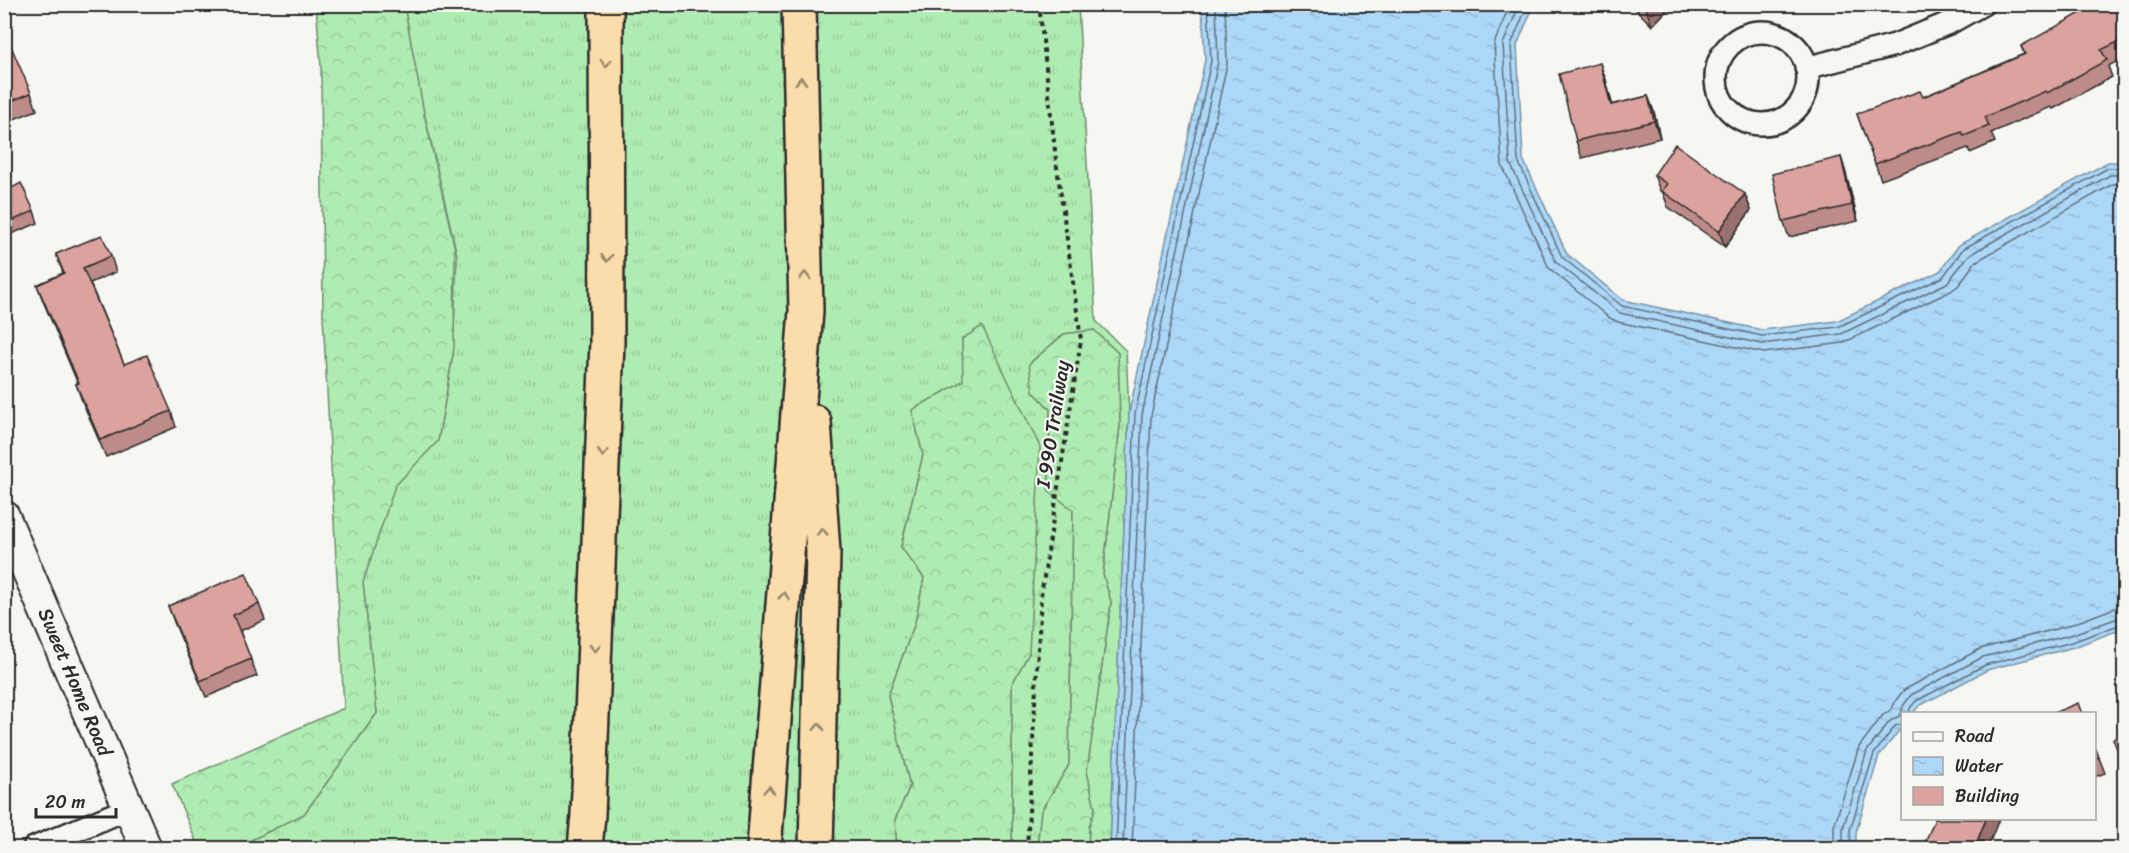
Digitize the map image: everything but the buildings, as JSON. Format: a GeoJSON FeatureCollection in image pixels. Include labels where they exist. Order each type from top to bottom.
{"type":"FeatureCollection","features":[{"type":"Feature","properties":{"kind":"highway"},"geometry":{"type":"LineString","coordinates":[[585,849],[607,342],[606,4]]}},
{"type":"Feature","properties":{"kind":"highway"},"geometry":{"type":"LineString","coordinates":[[799,4],[806,311],[823,552],[816,849]]}},
{"type":"Feature","properties":{"kind":"highway"},"geometry":{"type":"LineString","coordinates":[[764,849],[806,311]]}},
{"type":"Feature","properties":{"kind":"main road","name":"Sweet Home Road"},"geometry":{"type":"LineString","coordinates":[[4,516],[146,849]]}},
{"type":"Feature","properties":{"kind":"street"},"geometry":{"type":"LineString","coordinates":[[1806,68],[1895,45],[1951,22],[1983,4]]}},
{"type":"Feature","properties":{"kind":"street"},"geometry":{"type":"LineString","coordinates":[[1763,32],[1779,35],[1792,43],[1802,55],[1806,68],[1808,75],[1806,91],[1800,105],[1788,116],[1774,123],[1758,124],[1743,121],[1730,112],[1720,99],[1716,83],[1716,68],[1723,53],[1734,42],[1748,34],[1763,32]]}},
{"type":"Feature","properties":{"kind":"street"},"geometry":{"type":"LineString","coordinates":[[34,849],[129,808]]}},
{"type":"Feature","properties":{"kind":"path","name":"I 990 Trailway"},"geometry":{"type":"LineString","coordinates":[[1027,849],[1041,596],[1081,340],[1056,160],[1039,4]]}},
{"type":"Feature","properties":{"kind":"green space"},"geometry":{"type":"Polygon","coordinates":[[[316,5],[404,5],[424,113],[455,249],[454,348],[438,441],[395,486],[363,582],[377,713],[304,814],[235,848],[199,848],[172,784],[344,708],[323,316],[321,67],[316,5]]]}},
{"type":"Feature","properties":{"kind":"green space"},"geometry":{"type":"Polygon","coordinates":[[[404,5],[1078,5],[1096,321],[1126,351],[1129,413],[1110,848],[1088,848],[1089,826],[1095,809],[1087,771],[1111,602],[1103,574],[1120,425],[1118,353],[1094,330],[1064,334],[1032,361],[1033,391],[1050,409],[1049,490],[1073,510],[1069,765],[1041,811],[1037,848],[1012,848],[1012,684],[1029,653],[962,339],[964,381],[912,410],[923,455],[901,546],[924,578],[915,623],[888,695],[910,786],[895,820],[897,848],[235,848],[304,814],[377,713],[363,582],[395,484],[438,441],[453,354],[457,255],[421,99],[404,5]]]}},
{"type":"Feature","properties":{"kind":"green space"},"geometry":{"type":"Polygon","coordinates":[[[982,326],[1040,447],[1029,653],[1012,684],[1012,848],[897,848],[895,820],[910,786],[888,695],[915,623],[924,578],[901,547],[923,455],[912,410],[963,381],[962,339],[982,326]]]}},
{"type":"Feature","properties":{"kind":"green space"},"geometry":{"type":"Polygon","coordinates":[[[1094,330],[1118,353],[1120,425],[1103,574],[1111,602],[1087,771],[1095,809],[1089,826],[1088,848],[1037,848],[1041,811],[1069,765],[1073,510],[1049,491],[1050,409],[1033,391],[1029,364],[1064,334],[1094,330]]]}},
{"type":"Feature","properties":{"kind":"water"},"geometry":{"type":"Polygon","coordinates":[[[1202,5],[1534,5],[1517,45],[1523,159],[1567,254],[1623,300],[1762,330],[1837,321],[1940,271],[1959,245],[2108,162],[2124,162],[2124,628],[2074,647],[1987,670],[1919,706],[1914,712],[1901,712],[1901,728],[1879,756],[1856,832],[1856,848],[1110,848],[1129,413],[1205,60],[1202,5]]]}}]}
